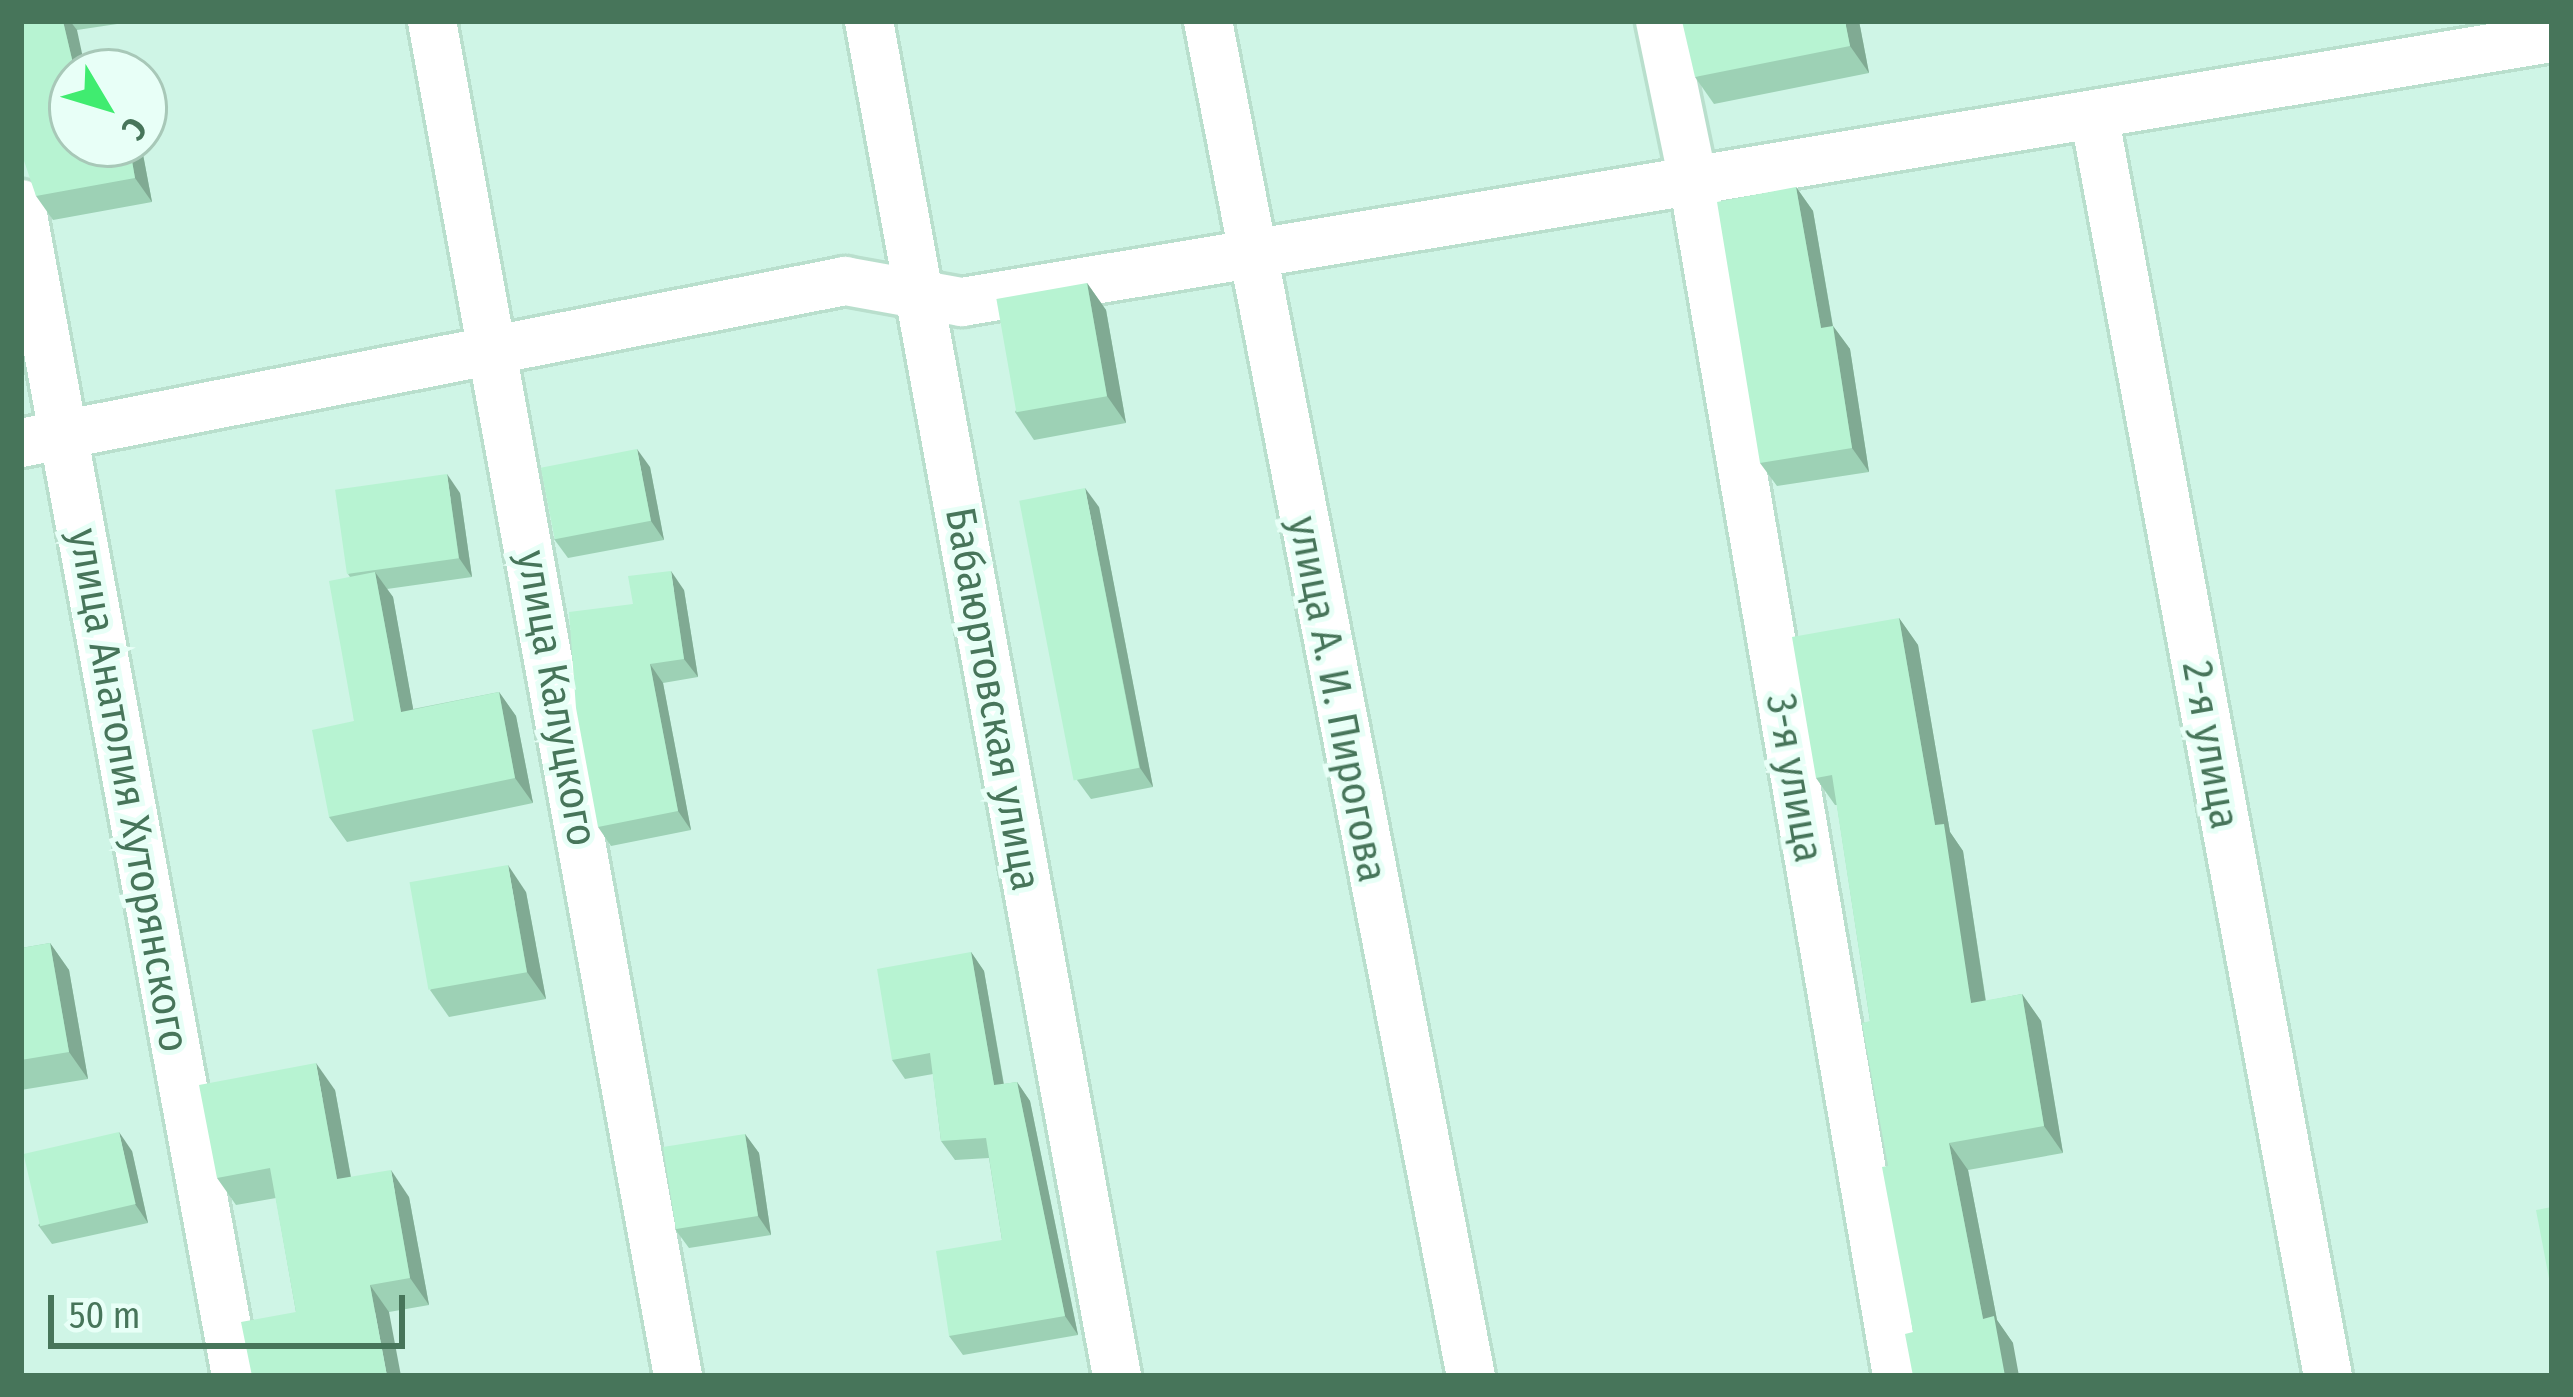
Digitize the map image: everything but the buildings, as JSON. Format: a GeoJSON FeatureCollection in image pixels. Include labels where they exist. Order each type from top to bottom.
{"type":"FeatureCollection","features":[{"type":"Feature","properties":{"kind":"street","name":"улица Калуцкого"},"geometry":{"type":"LineString","coordinates":[[432,21],[678,1376]]}},
{"type":"Feature","properties":{"kind":"street","name":"Бабаюртовская улица"},"geometry":{"type":"LineString","coordinates":[[869,21],[1117,1376]]}},
{"type":"Feature","properties":{"kind":"street","name":"улица А. И. Пирогова"},"geometry":{"type":"LineString","coordinates":[[1208,21],[1471,1376]]}},
{"type":"Feature","properties":{"kind":"street","name":"3-я улица"},"geometry":{"type":"LineString","coordinates":[[1660,21],[1693,181],[1898,1376]]}},
{"type":"Feature","properties":{"kind":"street"},"geometry":{"type":"LineString","coordinates":[[42,439],[845,281],[962,302],[2094,113],[2500,33],[2552,38]]}},
{"type":"Feature","properties":{"kind":"street","name":"2-я улица"},"geometry":{"type":"LineString","coordinates":[[2094,113],[2328,1376]]}},
{"type":"Feature","properties":{"kind":"street","name":"улица Анатолия Хуторянского"},"geometry":{"type":"LineString","coordinates":[[21,204],[42,439],[236,1376]]}},
{"type":"Feature","properties":{"kind":"shaded area"},"geometry":{"type":"Polygon","coordinates":[[[21,21],[2552,21],[2552,1376],[21,1376],[21,21]]]}}]}
